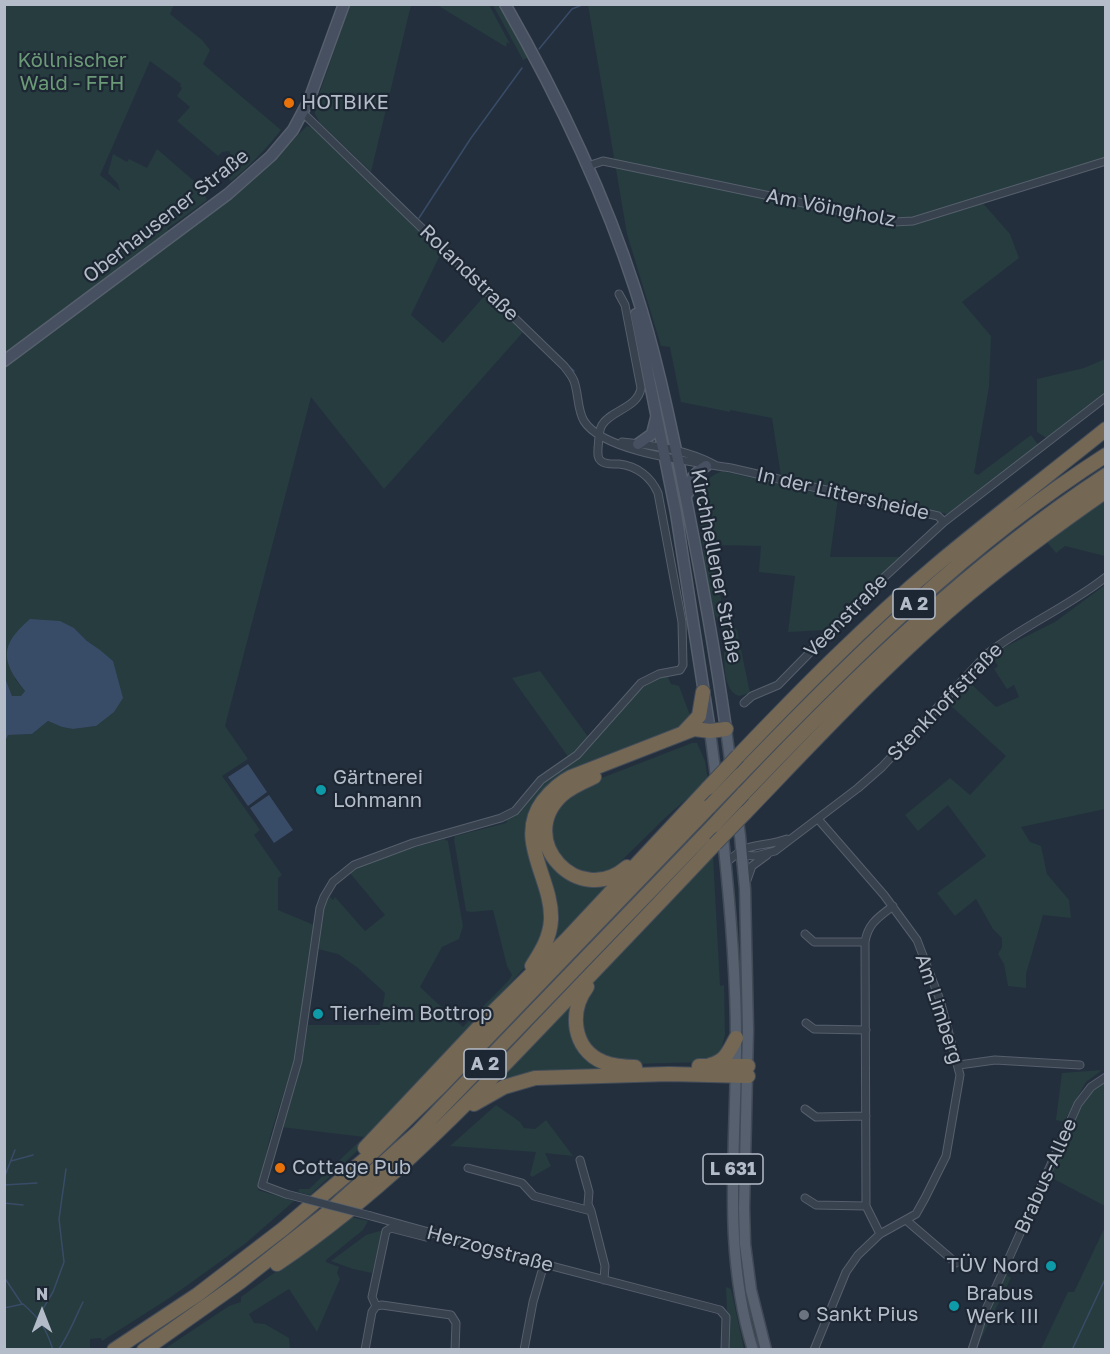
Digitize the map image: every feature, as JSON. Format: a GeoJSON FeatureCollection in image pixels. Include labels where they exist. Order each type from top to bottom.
{"type":"FeatureCollection","features":[{"type":"Feature","properties":{"kind":"highway"},"geometry":{"type":"LineString","coordinates":[[494,1011],[566,940],[795,696],[858,634],[972,536],[1106,429]]}},
{"type":"Feature","properties":{"kind":"highway"},"geometry":{"type":"LineString","coordinates":[[972,536],[1106,440]]}},
{"type":"Feature","properties":{"kind":"highway","name":"A 2"},"geometry":{"type":"LineString","coordinates":[[114,1350],[196,1295],[283,1229],[370,1155],[434,1093],[867,646],[966,557],[1029,508],[1106,455]]}},
{"type":"Feature","properties":{"kind":"highway"},"geometry":{"type":"LineString","coordinates":[[240,1282],[262,1274],[355,1208],[457,1115],[615,950],[720,835],[745,813],[875,679],[970,593],[1042,537],[1103,482]]}},
{"type":"Feature","properties":{"kind":"highway","name":"A 2"},"geometry":{"type":"LineString","coordinates":[[144,1350],[240,1282],[343,1200],[417,1133],[720,835],[743,794],[799,735],[914,623],[1013,542],[1103,482]]}},
{"type":"Feature","properties":{"kind":"highway"},"geometry":{"type":"LineString","coordinates":[[683,732],[699,716],[704,692]]}},
{"type":"Feature","properties":{"kind":"highway"},"geometry":{"type":"LineString","coordinates":[[283,1229],[290,1214],[369,1144],[530,970],[547,941],[550,929],[549,899],[532,846],[533,827],[541,804],[565,780],[683,732],[698,729],[710,731],[726,729]]}},
{"type":"Feature","properties":{"kind":"highway"},"geometry":{"type":"LineString","coordinates":[[665,834],[621,872],[589,879],[578,878],[568,873],[553,859],[547,843],[546,827],[556,801],[572,788],[601,773],[710,731]]}},
{"type":"Feature","properties":{"kind":"highway"},"geometry":{"type":"LineString","coordinates":[[615,950],[611,960],[585,989],[576,1008],[576,1030],[589,1052],[602,1061],[619,1066],[710,1066],[742,1071]]}},
{"type":"Feature","properties":{"kind":"highway"},"geometry":{"type":"LineString","coordinates":[[710,1066],[725,1058],[736,1038]]}},
{"type":"Feature","properties":{"kind":"highway"},"geometry":{"type":"LineString","coordinates":[[457,1115],[504,1087],[535,1078],[742,1071]]}},
{"type":"Feature","properties":{"kind":"main road","name":"Oberhausener Straße"},"geometry":{"type":"LineString","coordinates":[[4,361],[236,188],[271,156],[293,130],[303,113],[317,81],[344,4]]}},
{"type":"Feature","properties":{"kind":"main road","name":"Kirchhellener Straße"},"geometry":{"type":"LineString","coordinates":[[507,4],[588,166],[635,288],[656,360],[687,499],[726,729],[745,889],[742,1071],[745,1244],[751,1290],[766,1350]]}},
{"type":"Feature","properties":{"kind":"main road","name":"Kirchhellener Straße"},"geometry":{"type":"LineString","coordinates":[[622,255],[657,412],[676,513],[710,731],[720,835],[726,863],[734,969],[736,1038],[742,1071],[732,1223],[736,1271],[751,1347]]}},
{"type":"Feature","properties":{"kind":"main road"},"geometry":{"type":"LineString","coordinates":[[638,444],[652,434],[657,412]]}},
{"type":"Feature","properties":{"kind":"main road"},"geometry":{"type":"LineString","coordinates":[[687,499],[690,480],[706,466]]}},
{"type":"Feature","properties":{"kind":"main road","name":"Kirchhellener Straße"},"geometry":{"type":"LineString","coordinates":[[720,835],[731,849],[740,853]]}},
{"type":"Feature","properties":{"kind":"street","name":"Rolandstraße"},"geometry":{"type":"LineString","coordinates":[[303,113],[564,366],[573,379],[579,412],[585,423],[599,435],[626,447],[665,453]]}},
{"type":"Feature","properties":{"kind":"street","name":"Am Vöingholz"},"geometry":{"type":"LineString","coordinates":[[588,166],[603,160],[894,222],[913,221],[1106,161]]}},
{"type":"Feature","properties":{"kind":"street"},"geometry":{"type":"LineString","coordinates":[[599,435],[602,424],[640,395],[641,388],[625,305],[619,294]]}},
{"type":"Feature","properties":{"kind":"street","name":"In der Littersheide"},"geometry":{"type":"LineString","coordinates":[[665,453],[705,460],[718,466],[938,516],[944,522],[1106,397]]}},
{"type":"Feature","properties":{"kind":"street","name":"Herzogstraße"},"geometry":{"type":"LineString","coordinates":[[599,435],[598,456],[600,460],[607,464],[636,469],[648,477],[658,493],[682,622],[683,665],[680,670],[659,674],[641,683],[577,755],[542,780],[515,811],[501,818],[413,843],[365,860],[346,870],[333,882],[320,908],[298,1061],[262,1185],[286,1194],[720,1310],[724,1312],[726,1319],[725,1350]]}},
{"type":"Feature","properties":{"kind":"street","name":"Rolandstraße"},"geometry":{"type":"LineString","coordinates":[[614,441],[638,444],[665,453]]}},
{"type":"Feature","properties":{"kind":"street","name":"In der Littersheide"},"geometry":{"type":"LineString","coordinates":[[678,456],[706,466],[718,466]]}},
{"type":"Feature","properties":{"kind":"street","name":"Veenstraße"},"geometry":{"type":"LineString","coordinates":[[744,703],[752,696],[778,685],[880,581],[944,522]]}},
{"type":"Feature","properties":{"kind":"street","name":"Stenkhoffstraße"},"geometry":{"type":"LineString","coordinates":[[740,853],[756,856],[775,851],[858,789],[882,767],[987,654],[1002,642],[1055,612],[1106,577]]}},
{"type":"Feature","properties":{"kind":"street","name":"Am Limberg"},"geometry":{"type":"LineString","coordinates":[[813,1349],[846,1272],[858,1255],[880,1234],[916,1214],[946,1156],[960,1075],[959,1065],[929,969],[917,940],[893,906],[818,819]]}},
{"type":"Feature","properties":{"kind":"street"},"geometry":{"type":"LineString","coordinates":[[740,836],[756,845]]}},
{"type":"Feature","properties":{"kind":"street","name":"Stenkhoffstraße"},"geometry":{"type":"LineString","coordinates":[[740,853],[756,845],[774,844],[793,838]]}},
{"type":"Feature","properties":{"kind":"street","name":"Kirchhellener Straße"},"geometry":{"type":"LineString","coordinates":[[745,889],[752,866],[775,851]]}},
{"type":"Feature","properties":{"kind":"street"},"geometry":{"type":"LineString","coordinates":[[726,863],[740,853]]}},
{"type":"Feature","properties":{"kind":"street"},"geometry":{"type":"LineString","coordinates":[[880,1234],[866,1206],[865,942],[867,931],[874,921],[893,906]]}},
{"type":"Feature","properties":{"kind":"street"},"geometry":{"type":"LineString","coordinates":[[805,934],[814,942],[865,942]]}},
{"type":"Feature","properties":{"kind":"street"},"geometry":{"type":"LineString","coordinates":[[806,1023],[814,1029],[866,1030]]}},
{"type":"Feature","properties":{"kind":"street"},"geometry":{"type":"LineString","coordinates":[[959,1065],[995,1060],[1080,1065]]}},
{"type":"Feature","properties":{"kind":"street","name":"Brabus-Allee"},"geometry":{"type":"LineString","coordinates":[[972,1350],[987,1306],[1078,1104],[1091,1087],[1106,1077]]}},
{"type":"Feature","properties":{"kind":"street"},"geometry":{"type":"LineString","coordinates":[[805,1109],[816,1117],[866,1116]]}},
{"type":"Feature","properties":{"kind":"street"},"geometry":{"type":"LineString","coordinates":[[580,1160],[588,1192],[588,1204],[605,1266],[604,1280]]}},
{"type":"Feature","properties":{"kind":"street"},"geometry":{"type":"LineString","coordinates":[[468,1168],[522,1183],[534,1196],[591,1211]]}},
{"type":"Feature","properties":{"kind":"street"},"geometry":{"type":"LineString","coordinates":[[805,1198],[816,1205],[866,1206]]}},
{"type":"Feature","properties":{"kind":"street"},"geometry":{"type":"LineString","coordinates":[[906,1221],[956,1263]]}},
{"type":"Feature","properties":{"kind":"street"},"geometry":{"type":"LineString","coordinates":[[376,1306],[372,1297],[386,1231],[391,1228],[426,1238],[432,1233]]}},
{"type":"Feature","properties":{"kind":"street"},"geometry":{"type":"LineString","coordinates":[[524,1350],[533,1302],[544,1264]]}},
{"type":"Feature","properties":{"kind":"street"},"geometry":{"type":"LineString","coordinates":[[365,1350],[372,1312],[376,1306],[382,1305],[451,1316],[456,1323],[455,1350]]}},
{"type":"Feature","properties":{"kind":"green space","name":"Köllnischer Wald - FFH"},"geometry":{"type":"Polygon","coordinates":[[[5,5],[174,5],[170,14],[202,40],[210,50],[203,64],[281,130],[258,157],[231,181],[228,178],[232,161],[229,151],[222,152],[218,156],[177,121],[190,107],[177,96],[182,88],[181,84],[150,61],[100,175],[120,191],[118,184],[108,173],[113,154],[127,162],[129,159],[147,168],[157,149],[202,188],[207,200],[167,229],[178,238],[252,181],[307,126],[314,128],[441,253],[411,315],[443,343],[486,294],[524,331],[384,489],[311,397],[225,726],[248,759],[222,776],[260,830],[254,835],[282,875],[278,878],[278,910],[314,925],[295,1058],[271,1133],[258,1190],[294,1201],[246,1243],[171,1297],[102,1341],[101,1338],[90,1339],[88,1349],[5,1349],[4,741],[7,735],[32,734],[48,721],[73,729],[96,726],[113,661],[74,628],[15,679],[25,691],[21,696],[12,696],[5,678],[5,5]]]}},
{"type":"Feature","properties":{"kind":"green space"},"geometry":{"type":"Polygon","coordinates":[[[350,5],[411,5],[371,172],[320,123],[315,114],[315,106],[350,5]]]}},
{"type":"Feature","properties":{"kind":"green space"},"geometry":{"type":"Polygon","coordinates":[[[437,5],[489,5],[510,44],[507,42],[506,47],[437,5]]]}},
{"type":"Feature","properties":{"kind":"green space"},"geometry":{"type":"Polygon","coordinates":[[[493,5],[500,5],[529,57],[523,60],[493,5]]]}},
{"type":"Feature","properties":{"kind":"green space"},"geometry":{"type":"Polygon","coordinates":[[[588,5],[1105,5],[1105,161],[980,200],[1010,234],[1019,258],[962,302],[991,336],[989,387],[974,473],[978,475],[1031,435],[1039,446],[947,514],[781,476],[772,418],[681,402],[670,347],[661,346],[627,234],[588,5]]]}},
{"type":"Feature","properties":{"kind":"green space"},"geometry":{"type":"Polygon","coordinates":[[[1105,359],[1105,395],[1048,439],[1037,432],[1037,379],[1084,368],[1105,359]]]}},
{"type":"Feature","properties":{"kind":"green space"},"geometry":{"type":"Polygon","coordinates":[[[722,471],[838,498],[830,557],[901,557],[867,587],[826,630],[788,632],[795,576],[759,572],[761,546],[716,545],[714,564],[723,610],[728,621],[737,630],[750,693],[739,696],[732,692],[728,685],[722,629],[714,612],[701,530],[702,489],[710,478],[722,471]]]}},
{"type":"Feature","properties":{"kind":"green space"},"geometry":{"type":"Polygon","coordinates":[[[1105,497],[1105,556],[1065,546],[1056,553],[1046,541],[1105,497]]]}},
{"type":"Feature","properties":{"kind":"green space"},"geometry":{"type":"Polygon","coordinates":[[[1105,585],[1105,809],[1021,827],[1030,842],[1041,846],[1047,874],[1069,900],[1071,918],[1043,915],[1026,974],[1026,988],[1008,986],[1004,964],[998,954],[1002,947],[1002,938],[993,929],[976,899],[955,916],[937,893],[986,856],[948,805],[918,831],[905,815],[950,778],[970,795],[1006,756],[949,704],[969,682],[996,707],[1019,697],[1014,685],[1007,689],[994,669],[998,666],[992,657],[1001,649],[1055,622],[1105,585]]]}},
{"type":"Feature","properties":{"kind":"green space"},"geometry":{"type":"Polygon","coordinates":[[[540,671],[589,738],[569,758],[512,678],[540,671]]]}},
{"type":"Feature","properties":{"kind":"green space"},"geometry":{"type":"Polygon","coordinates":[[[667,675],[671,684],[679,686],[691,718],[689,723],[536,807],[547,921],[534,957],[355,1153],[310,1195],[298,1192],[299,1189],[309,1189],[364,1137],[281,1127],[303,1056],[308,1025],[380,1025],[385,993],[358,968],[338,954],[318,949],[323,909],[328,895],[333,900],[335,897],[365,931],[385,915],[349,872],[395,852],[444,839],[448,841],[463,926],[459,939],[442,947],[420,987],[463,1027],[512,975],[507,966],[493,910],[466,911],[455,836],[506,823],[509,817],[523,807],[547,779],[577,759],[647,681],[667,675]]]}},
{"type":"Feature","properties":{"kind":"green space"},"geometry":{"type":"Polygon","coordinates":[[[697,743],[705,761],[708,780],[610,872],[599,875],[581,873],[557,856],[550,825],[563,799],[599,779],[697,743]]]}},
{"type":"Feature","properties":{"kind":"green space"},"geometry":{"type":"Polygon","coordinates":[[[547,810],[558,868],[615,879],[546,951],[549,942],[536,848],[547,810]]]}},
{"type":"Feature","properties":{"kind":"green space"},"geometry":{"type":"Polygon","coordinates":[[[713,856],[720,986],[724,985],[725,1035],[719,1058],[708,1062],[630,1064],[600,1057],[579,1030],[586,993],[595,980],[704,862],[702,869],[713,856]]]}},
{"type":"Feature","properties":{"kind":"green space"},"geometry":{"type":"Polygon","coordinates":[[[576,994],[573,1032],[618,1069],[555,1073],[484,1093],[576,994]]]}},
{"type":"Feature","properties":{"kind":"green space"},"geometry":{"type":"Polygon","coordinates":[[[1102,1070],[1086,1082],[1064,1122],[1056,1120],[1062,1073],[1102,1070]]]}},
{"type":"Feature","properties":{"kind":"green space"},"geometry":{"type":"Polygon","coordinates":[[[1105,1083],[1105,1206],[1050,1177],[1080,1109],[1095,1088],[1105,1083]]]}},
{"type":"Feature","properties":{"kind":"green space"},"geometry":{"type":"Polygon","coordinates":[[[496,1105],[520,1122],[524,1128],[535,1129],[546,1120],[573,1156],[545,1153],[551,1166],[532,1177],[530,1175],[536,1152],[450,1146],[496,1105]]]}},
{"type":"Feature","properties":{"kind":"green space"},"geometry":{"type":"Polygon","coordinates":[[[351,1217],[368,1221],[363,1230],[326,1260],[339,1267],[337,1273],[340,1279],[317,1332],[289,1289],[249,1314],[254,1323],[265,1324],[289,1338],[290,1349],[163,1350],[229,1306],[241,1302],[241,1297],[351,1217]]]}},
{"type":"Feature","properties":{"kind":"green space"},"geometry":{"type":"Polygon","coordinates":[[[1105,1227],[1105,1349],[1041,1349],[1068,1292],[1074,1292],[1105,1227]]]}},
{"type":"Feature","properties":{"kind":"green space"},"geometry":{"type":"Polygon","coordinates":[[[383,1230],[372,1273],[331,1261],[366,1235],[383,1230]]]}},
{"type":"Feature","properties":{"kind":"green space"},"geometry":{"type":"Polygon","coordinates":[[[1006,1274],[1011,1278],[976,1349],[978,1341],[1006,1274]]]}},
{"type":"Feature","properties":{"kind":"green space"},"geometry":{"type":"Polygon","coordinates":[[[726,1287],[731,1289],[744,1349],[729,1349],[730,1319],[727,1310],[726,1287]]]}},
{"type":"Feature","properties":{"kind":"water"},"geometry":{"type":"Polygon","coordinates":[[[30,619],[60,621],[74,628],[113,661],[123,698],[114,712],[96,726],[73,729],[48,721],[32,734],[8,735],[5,741],[5,678],[12,696],[21,696],[25,691],[11,670],[7,653],[13,637],[30,619]]]}},
{"type":"Feature","properties":{"kind":"water"},"geometry":{"type":"Polygon","coordinates":[[[248,764],[267,792],[248,806],[228,777],[248,764]]]}},
{"type":"Feature","properties":{"kind":"water"},"geometry":{"type":"Polygon","coordinates":[[[269,795],[293,830],[274,843],[250,808],[269,795]]]}},
{"type":"Feature","properties":{"kind":"waterway"},"geometry":{"type":"LineString","coordinates":[[539,49],[572,9],[582,5]]}},
{"type":"Feature","properties":{"kind":"waterway"},"geometry":{"type":"LineString","coordinates":[[419,218],[471,138],[522,68]]}},
{"type":"Feature","properties":{"kind":"waterway"},"geometry":{"type":"LineString","coordinates":[[372,175],[574,371]]}},
{"type":"Feature","properties":{"kind":"waterway"},"geometry":{"type":"LineString","coordinates":[[4,1178],[15,1150]]}},
{"type":"Feature","properties":{"kind":"waterway"},"geometry":{"type":"LineString","coordinates":[[11,1161],[33,1155]]}},
{"type":"Feature","properties":{"kind":"waterway"},"geometry":{"type":"LineString","coordinates":[[38,1317],[53,1292],[64,1262],[59,1219],[66,1169]]}},
{"type":"Feature","properties":{"kind":"waterway"},"geometry":{"type":"LineString","coordinates":[[4,1185],[37,1183]]}},
{"type":"Feature","properties":{"kind":"waterway"},"geometry":{"type":"LineString","coordinates":[[4,1203],[23,1205]]}},
{"type":"Feature","properties":{"kind":"waterway"},"geometry":{"type":"LineString","coordinates":[[4,1277],[22,1304]]}},
{"type":"Feature","properties":{"kind":"waterway"},"geometry":{"type":"LineString","coordinates":[[1072,1350],[1106,1277]]}},
{"type":"Feature","properties":{"kind":"waterway"},"geometry":{"type":"LineString","coordinates":[[58,1350],[83,1302]]}},
{"type":"Feature","properties":{"kind":"waterway"},"geometry":{"type":"LineString","coordinates":[[4,1308],[23,1304],[42,1324],[53,1350]]}},
{"type":"Feature","properties":{"kind":"place","name":"HOTBIKE"},"geometry":{"type":"Point","coordinates":[289,103]}},
{"type":"Feature","properties":{"kind":"place","name":"Gärtnerei Lohmann"},"geometry":{"type":"Point","coordinates":[321,790]}},
{"type":"Feature","properties":{"kind":"place","name":"Tierheim Bottrop"},"geometry":{"type":"Point","coordinates":[318,1014]}},
{"type":"Feature","properties":{"kind":"place","name":"Cottage Pub"},"geometry":{"type":"Point","coordinates":[280,1168]}},
{"type":"Feature","properties":{"kind":"place","name":"TÜV Nord"},"geometry":{"type":"Point","coordinates":[1051,1266]}},
{"type":"Feature","properties":{"kind":"place","name":"Brabus Werk III"},"geometry":{"type":"Point","coordinates":[954,1306]}},
{"type":"Feature","properties":{"kind":"place","name":"Sankt Pius"},"geometry":{"type":"Point","coordinates":[804,1315]}}]}
